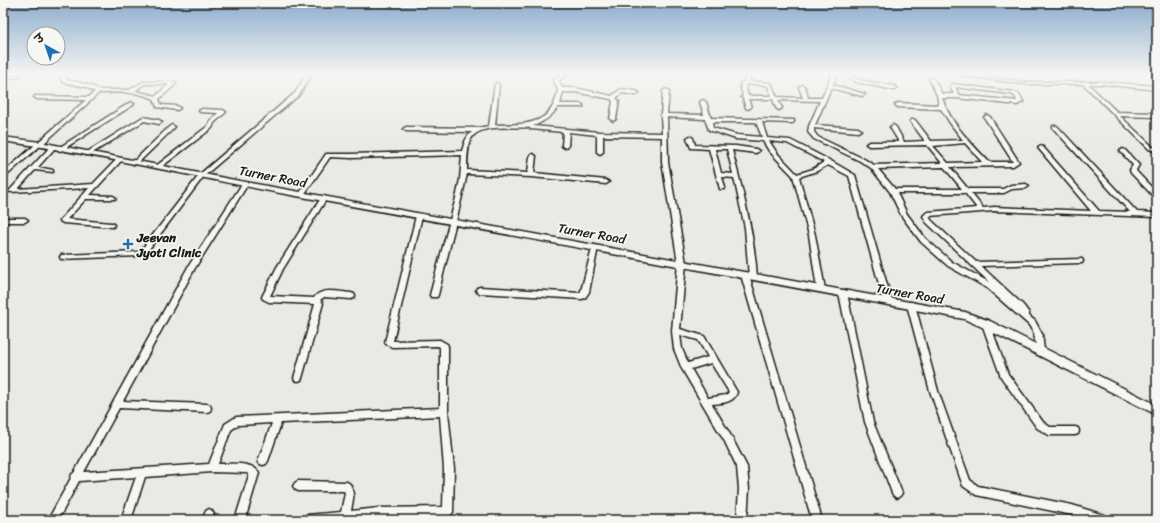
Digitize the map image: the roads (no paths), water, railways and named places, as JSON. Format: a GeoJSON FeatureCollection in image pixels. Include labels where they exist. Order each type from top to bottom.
{"type":"FeatureCollection","features":[{"type":"Feature","properties":{"kind":"main road","name":"Turner Road"},"geometry":{"type":"LineString","coordinates":[[3,139],[39,144],[244,184],[595,247],[965,316],[986,324],[1040,350],[1157,410]]}},
{"type":"Feature","properties":{"kind":"street"},"geometry":{"type":"LineString","coordinates":[[75,98],[91,99]]}},
{"type":"Feature","properties":{"kind":"street"},"geometry":{"type":"LineString","coordinates":[[63,257],[139,254],[144,251],[202,175],[292,98]]}},
{"type":"Feature","properties":{"kind":"street"},"geometry":{"type":"LineString","coordinates":[[492,127],[495,98]]}},
{"type":"Feature","properties":{"kind":"street"},"geometry":{"type":"LineString","coordinates":[[528,127],[542,121],[551,113],[557,105],[559,98]]}},
{"type":"Feature","properties":{"kind":"street"},"geometry":{"type":"LineString","coordinates":[[613,119],[616,101],[614,98]]}},
{"type":"Feature","properties":{"kind":"street"},"geometry":{"type":"LineString","coordinates":[[665,98],[664,115],[665,162],[682,263],[676,331],[678,348],[685,367],[728,439],[742,467],[744,489],[742,520]]}},
{"type":"Feature","properties":{"kind":"street"},"geometry":{"type":"LineString","coordinates":[[745,98],[748,107]]}},
{"type":"Feature","properties":{"kind":"street"},"geometry":{"type":"LineString","coordinates":[[775,98],[779,108]]}},
{"type":"Feature","properties":{"kind":"street"},"geometry":{"type":"LineString","coordinates":[[788,98],[823,100],[812,126],[811,132],[816,138],[862,160],[873,167],[893,190],[910,223],[929,246],[950,264],[990,286],[1032,324]]}},
{"type":"Feature","properties":{"kind":"street"},"geometry":{"type":"LineString","coordinates":[[940,98],[942,107],[967,141],[987,164]]}},
{"type":"Feature","properties":{"kind":"street"},"geometry":{"type":"LineString","coordinates":[[978,98],[1017,103],[1020,102],[1018,98]]}},
{"type":"Feature","properties":{"kind":"street"},"geometry":{"type":"LineString","coordinates":[[1100,98],[1151,148],[1157,150]]}},
{"type":"Feature","properties":{"kind":"street"},"geometry":{"type":"LineString","coordinates":[[3,176],[91,99]]}},
{"type":"Feature","properties":{"kind":"street"},"geometry":{"type":"LineString","coordinates":[[156,100],[159,106],[177,108]]}},
{"type":"Feature","properties":{"kind":"street"},"geometry":{"type":"LineString","coordinates":[[703,102],[711,129],[741,138],[788,141],[849,172],[852,176],[888,302]]}},
{"type":"Feature","properties":{"kind":"street"},"geometry":{"type":"LineString","coordinates":[[94,186],[12,191],[33,168],[56,148],[131,104]]}},
{"type":"Feature","properties":{"kind":"street"},"geometry":{"type":"LineString","coordinates":[[557,105],[581,106]]}},
{"type":"Feature","properties":{"kind":"street"},"geometry":{"type":"LineString","coordinates":[[898,105],[942,107]]}},
{"type":"Feature","properties":{"kind":"street"},"geometry":{"type":"LineString","coordinates":[[158,167],[210,127],[212,122],[223,112],[202,111]]}},
{"type":"Feature","properties":{"kind":"street"},"geometry":{"type":"LineString","coordinates":[[1116,114],[1157,115]]}},
{"type":"Feature","properties":{"kind":"street"},"geometry":{"type":"LineString","coordinates":[[664,115],[792,121]]}},
{"type":"Feature","properties":{"kind":"street"},"geometry":{"type":"LineString","coordinates":[[873,167],[1013,164],[1016,162],[987,117]]}},
{"type":"Feature","properties":{"kind":"street"},"geometry":{"type":"LineString","coordinates":[[87,154],[143,119],[159,122]]}},
{"type":"Feature","properties":{"kind":"street"},"geometry":{"type":"LineString","coordinates":[[758,120],[770,150],[792,170],[796,176],[812,235],[821,290]]}},
{"type":"Feature","properties":{"kind":"street"},"geometry":{"type":"LineString","coordinates":[[914,121],[931,146],[981,209]]}},
{"type":"Feature","properties":{"kind":"street"},"geometry":{"type":"LineString","coordinates":[[135,163],[172,126]]}},
{"type":"Feature","properties":{"kind":"street"},"geometry":{"type":"LineString","coordinates":[[812,126],[858,130]]}},
{"type":"Feature","properties":{"kind":"street"},"geometry":{"type":"LineString","coordinates":[[406,129],[478,130],[492,127],[528,127],[600,134],[664,135]]}},
{"type":"Feature","properties":{"kind":"street"},"geometry":{"type":"LineString","coordinates":[[893,127],[902,143]]}},
{"type":"Feature","properties":{"kind":"street"},"geometry":{"type":"LineString","coordinates":[[1055,127],[1136,214]]}},
{"type":"Feature","properties":{"kind":"street"},"geometry":{"type":"LineString","coordinates":[[434,295],[442,257],[453,222],[463,172],[465,153],[469,139],[478,130]]}},
{"type":"Feature","properties":{"kind":"street"},"geometry":{"type":"LineString","coordinates":[[565,146],[566,131]]}},
{"type":"Feature","properties":{"kind":"street"},"geometry":{"type":"LineString","coordinates":[[600,134],[600,152]]}},
{"type":"Feature","properties":{"kind":"street"},"geometry":{"type":"LineString","coordinates":[[690,138],[693,147],[729,148],[756,151]]}},
{"type":"Feature","properties":{"kind":"street"},"geometry":{"type":"LineString","coordinates":[[869,144],[967,141]]}},
{"type":"Feature","properties":{"kind":"street"},"geometry":{"type":"LineString","coordinates":[[712,148],[722,188]]}},
{"type":"Feature","properties":{"kind":"street"},"geometry":{"type":"LineString","coordinates":[[729,148],[744,205],[752,251],[749,276],[817,520]]}},
{"type":"Feature","properties":{"kind":"street"},"geometry":{"type":"LineString","coordinates":[[1041,148],[1097,213]]}},
{"type":"Feature","properties":{"kind":"street"},"geometry":{"type":"LineString","coordinates":[[1123,151],[1136,165],[1133,170],[1134,173],[1157,197]]}},
{"type":"Feature","properties":{"kind":"street"},"geometry":{"type":"LineString","coordinates":[[302,194],[328,155],[351,156],[465,153]]}},
{"type":"Feature","properties":{"kind":"street"},"geometry":{"type":"LineString","coordinates":[[531,175],[533,156]]}},
{"type":"Feature","properties":{"kind":"street"},"geometry":{"type":"LineString","coordinates":[[111,225],[63,221],[63,218],[119,160]]}},
{"type":"Feature","properties":{"kind":"street"},"geometry":{"type":"LineString","coordinates":[[796,176],[815,170],[829,162]]}},
{"type":"Feature","properties":{"kind":"street"},"geometry":{"type":"LineString","coordinates":[[33,168],[51,171]]}},
{"type":"Feature","properties":{"kind":"street"},"geometry":{"type":"LineString","coordinates":[[463,172],[531,175],[606,182]]}},
{"type":"Feature","properties":{"kind":"street"},"geometry":{"type":"LineString","coordinates":[[719,175],[736,176]]}},
{"type":"Feature","properties":{"kind":"street"},"geometry":{"type":"LineString","coordinates":[[53,520],[75,477],[192,267],[244,184]]}},
{"type":"Feature","properties":{"kind":"street"},"geometry":{"type":"LineString","coordinates":[[893,190],[1004,191],[1011,187],[1026,186]]}},
{"type":"Feature","properties":{"kind":"street"},"geometry":{"type":"LineString","coordinates":[[83,197],[112,198]]}},
{"type":"Feature","properties":{"kind":"street"},"geometry":{"type":"LineString","coordinates":[[316,301],[269,299],[266,297],[280,269],[324,198]]}},
{"type":"Feature","properties":{"kind":"street"},"geometry":{"type":"LineString","coordinates":[[1040,350],[1038,334],[1020,307],[928,221],[926,216],[931,213],[981,209],[1157,215]]}},
{"type":"Feature","properties":{"kind":"street"},"geometry":{"type":"LineString","coordinates":[[306,520],[345,516],[379,517],[448,512],[449,469],[444,412],[444,344],[389,343],[418,216]]}},
{"type":"Feature","properties":{"kind":"street"},"geometry":{"type":"LineString","coordinates":[[3,220],[25,220]]}},
{"type":"Feature","properties":{"kind":"street"},"geometry":{"type":"LineString","coordinates":[[480,290],[582,296],[585,292],[595,247]]}},
{"type":"Feature","properties":{"kind":"street"},"geometry":{"type":"LineString","coordinates":[[974,264],[1080,261]]}},
{"type":"Feature","properties":{"kind":"street"},"geometry":{"type":"LineString","coordinates":[[843,293],[869,422],[898,493]]}},
{"type":"Feature","properties":{"kind":"street"},"geometry":{"type":"LineString","coordinates":[[316,301],[322,294],[351,296]]}},
{"type":"Feature","properties":{"kind":"street"},"geometry":{"type":"LineString","coordinates":[[298,378],[319,305],[316,301]]}},
{"type":"Feature","properties":{"kind":"street"},"geometry":{"type":"LineString","coordinates":[[911,305],[934,391],[966,483],[976,490],[1072,510],[1104,520]]}},
{"type":"Feature","properties":{"kind":"street"},"geometry":{"type":"LineString","coordinates":[[986,324],[1004,375],[1040,425],[1049,432],[1075,431]]}},
{"type":"Feature","properties":{"kind":"street"},"geometry":{"type":"LineString","coordinates":[[676,331],[700,337],[733,394],[728,398],[706,402]]}},
{"type":"Feature","properties":{"kind":"street"},"geometry":{"type":"LineString","coordinates":[[685,367],[713,359]]}},
{"type":"Feature","properties":{"kind":"street"},"geometry":{"type":"LineString","coordinates":[[116,404],[207,408]]}},
{"type":"Feature","properties":{"kind":"street"},"geometry":{"type":"LineString","coordinates":[[212,468],[230,425],[236,421],[444,412]]}},
{"type":"Feature","properties":{"kind":"street"},"geometry":{"type":"LineString","coordinates":[[264,461],[278,419]]}},
{"type":"Feature","properties":{"kind":"street"},"geometry":{"type":"LineString","coordinates":[[75,477],[212,468],[249,468],[253,471],[240,520]]}},
{"type":"Feature","properties":{"kind":"street"},"geometry":{"type":"LineString","coordinates":[[126,520],[142,473]]}},
{"type":"Feature","properties":{"kind":"street"},"geometry":{"type":"LineString","coordinates":[[298,486],[347,486],[350,493],[345,516]]}},
{"type":"Feature","properties":{"kind":"place","name":"Jeevan Jyoti Clinic"},"geometry":{"type":"Point","coordinates":[128,244]}}]}
